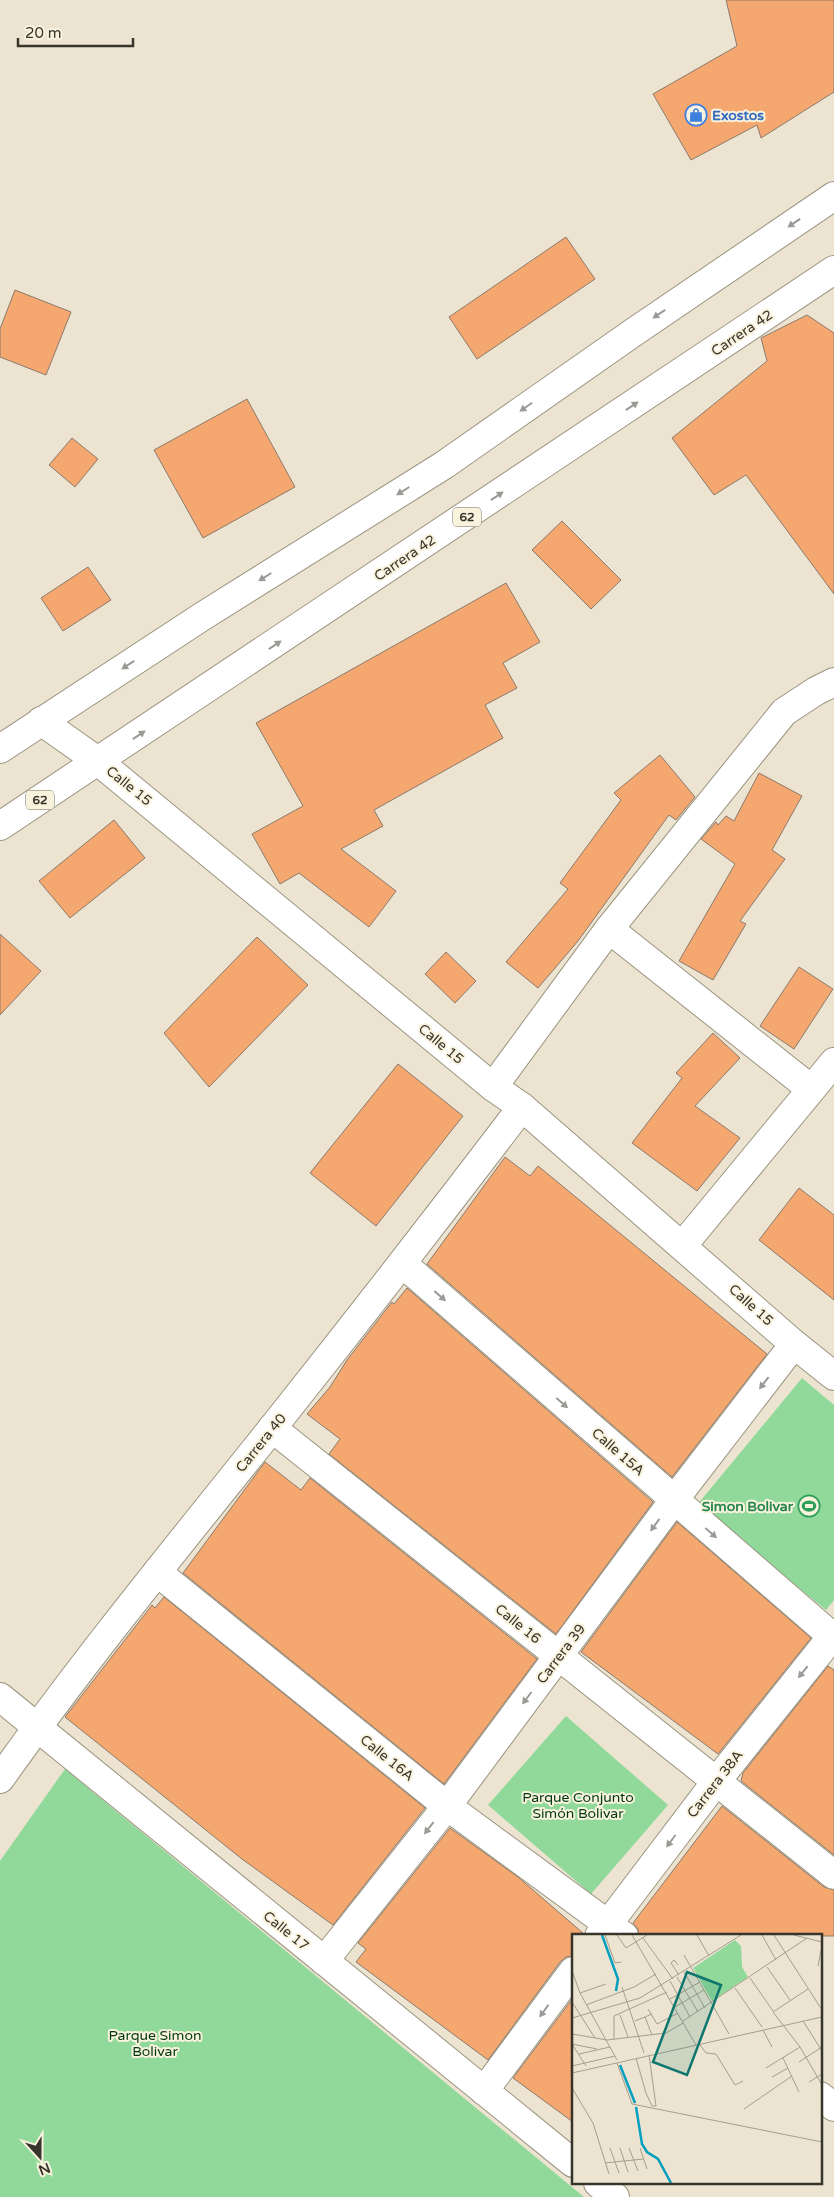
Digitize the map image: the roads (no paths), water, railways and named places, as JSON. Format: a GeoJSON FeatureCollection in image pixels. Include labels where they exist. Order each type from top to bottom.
{"type":"FeatureCollection","features":[{"type":"Feature","properties":{"kind":"main road"},"geometry":{"type":"LineString","coordinates":[[0,749],[203,616],[444,465],[634,332],[834,196]]}},
{"type":"Feature","properties":{"kind":"main road","name":"Carrera 42"},"geometry":{"type":"LineString","coordinates":[[0,826],[99,762],[834,270]]}},
{"type":"Feature","properties":{"kind":"main road"},"geometry":{"type":"LineString","coordinates":[[493,1087],[609,930],[784,712],[816,691],[834,682]]}},
{"type":"Feature","properties":{"kind":"main road","name":"Calle 15"},"geometry":{"type":"LineString","coordinates":[[41,721],[99,762],[493,1087],[522,1107],[683,1245],[794,1344],[834,1376]]}},
{"type":"Feature","properties":{"kind":"main road"},"geometry":{"type":"LineString","coordinates":[[609,930],[811,1089]]}},
{"type":"Feature","properties":{"kind":"main road"},"geometry":{"type":"LineString","coordinates":[[683,1245],[834,1062]]}},
{"type":"Feature","properties":{"kind":"main road","name":"Carrera 40"},"geometry":{"type":"LineString","coordinates":[[0,1779],[36,1728],[157,1572],[403,1264],[522,1107]]}},
{"type":"Feature","properties":{"kind":"main road","name":"Calle 15A"},"geometry":{"type":"LineString","coordinates":[[403,1264],[833,1636]]}},
{"type":"Feature","properties":{"kind":"main road","name":"Carrera 39"},"geometry":{"type":"LineString","coordinates":[[324,1961],[447,1806],[674,1500],[794,1344]]}},
{"type":"Feature","properties":{"kind":"main road","name":"Calle 16"},"geometry":{"type":"LineString","coordinates":[[272,1428],[834,1876]]}},
{"type":"Feature","properties":{"kind":"main road","name":"Calle 16A"},"geometry":{"type":"LineString","coordinates":[[157,1572],[447,1806],[611,1932]]}},
{"type":"Feature","properties":{"kind":"main road","name":"Carrera 38A"},"geometry":{"type":"LineString","coordinates":[[611,1932],[715,1783],[833,1636]]}},
{"type":"Feature","properties":{"kind":"main road","name":"Calle 17"},"geometry":{"type":"LineString","coordinates":[[0,1697],[572,2162]]}},
{"type":"Feature","properties":{"kind":"main road"},"geometry":{"type":"LineString","coordinates":[[484,2091],[572,1973]]}},
{"type":"Feature","properties":{"kind":"main road"},"geometry":{"type":"LineString","coordinates":[[822,2098],[834,2107]]}},
{"type":"Feature","properties":{"kind":"main road"},"geometry":{"type":"LineString","coordinates":[[599,2184],[615,2197]]}},
{"type":"Feature","properties":{"kind":"place","name":"Exostos"},"geometry":{"type":"Point","coordinates":[696,115]}},
{"type":"Feature","properties":{"kind":"place","name":"Simon Bolivar"},"geometry":{"type":"Point","coordinates":[809,1506]}},
{"type":"Feature","properties":{"kind":"park label","name":"Parque Conjunto Simón Bolivar"},"geometry":{"type":"Point","coordinates":[578,1805]}},
{"type":"Feature","properties":{"kind":"park label","name":"Parque Simon Bolivar"},"geometry":{"type":"Point","coordinates":[155,2044]}}]}
